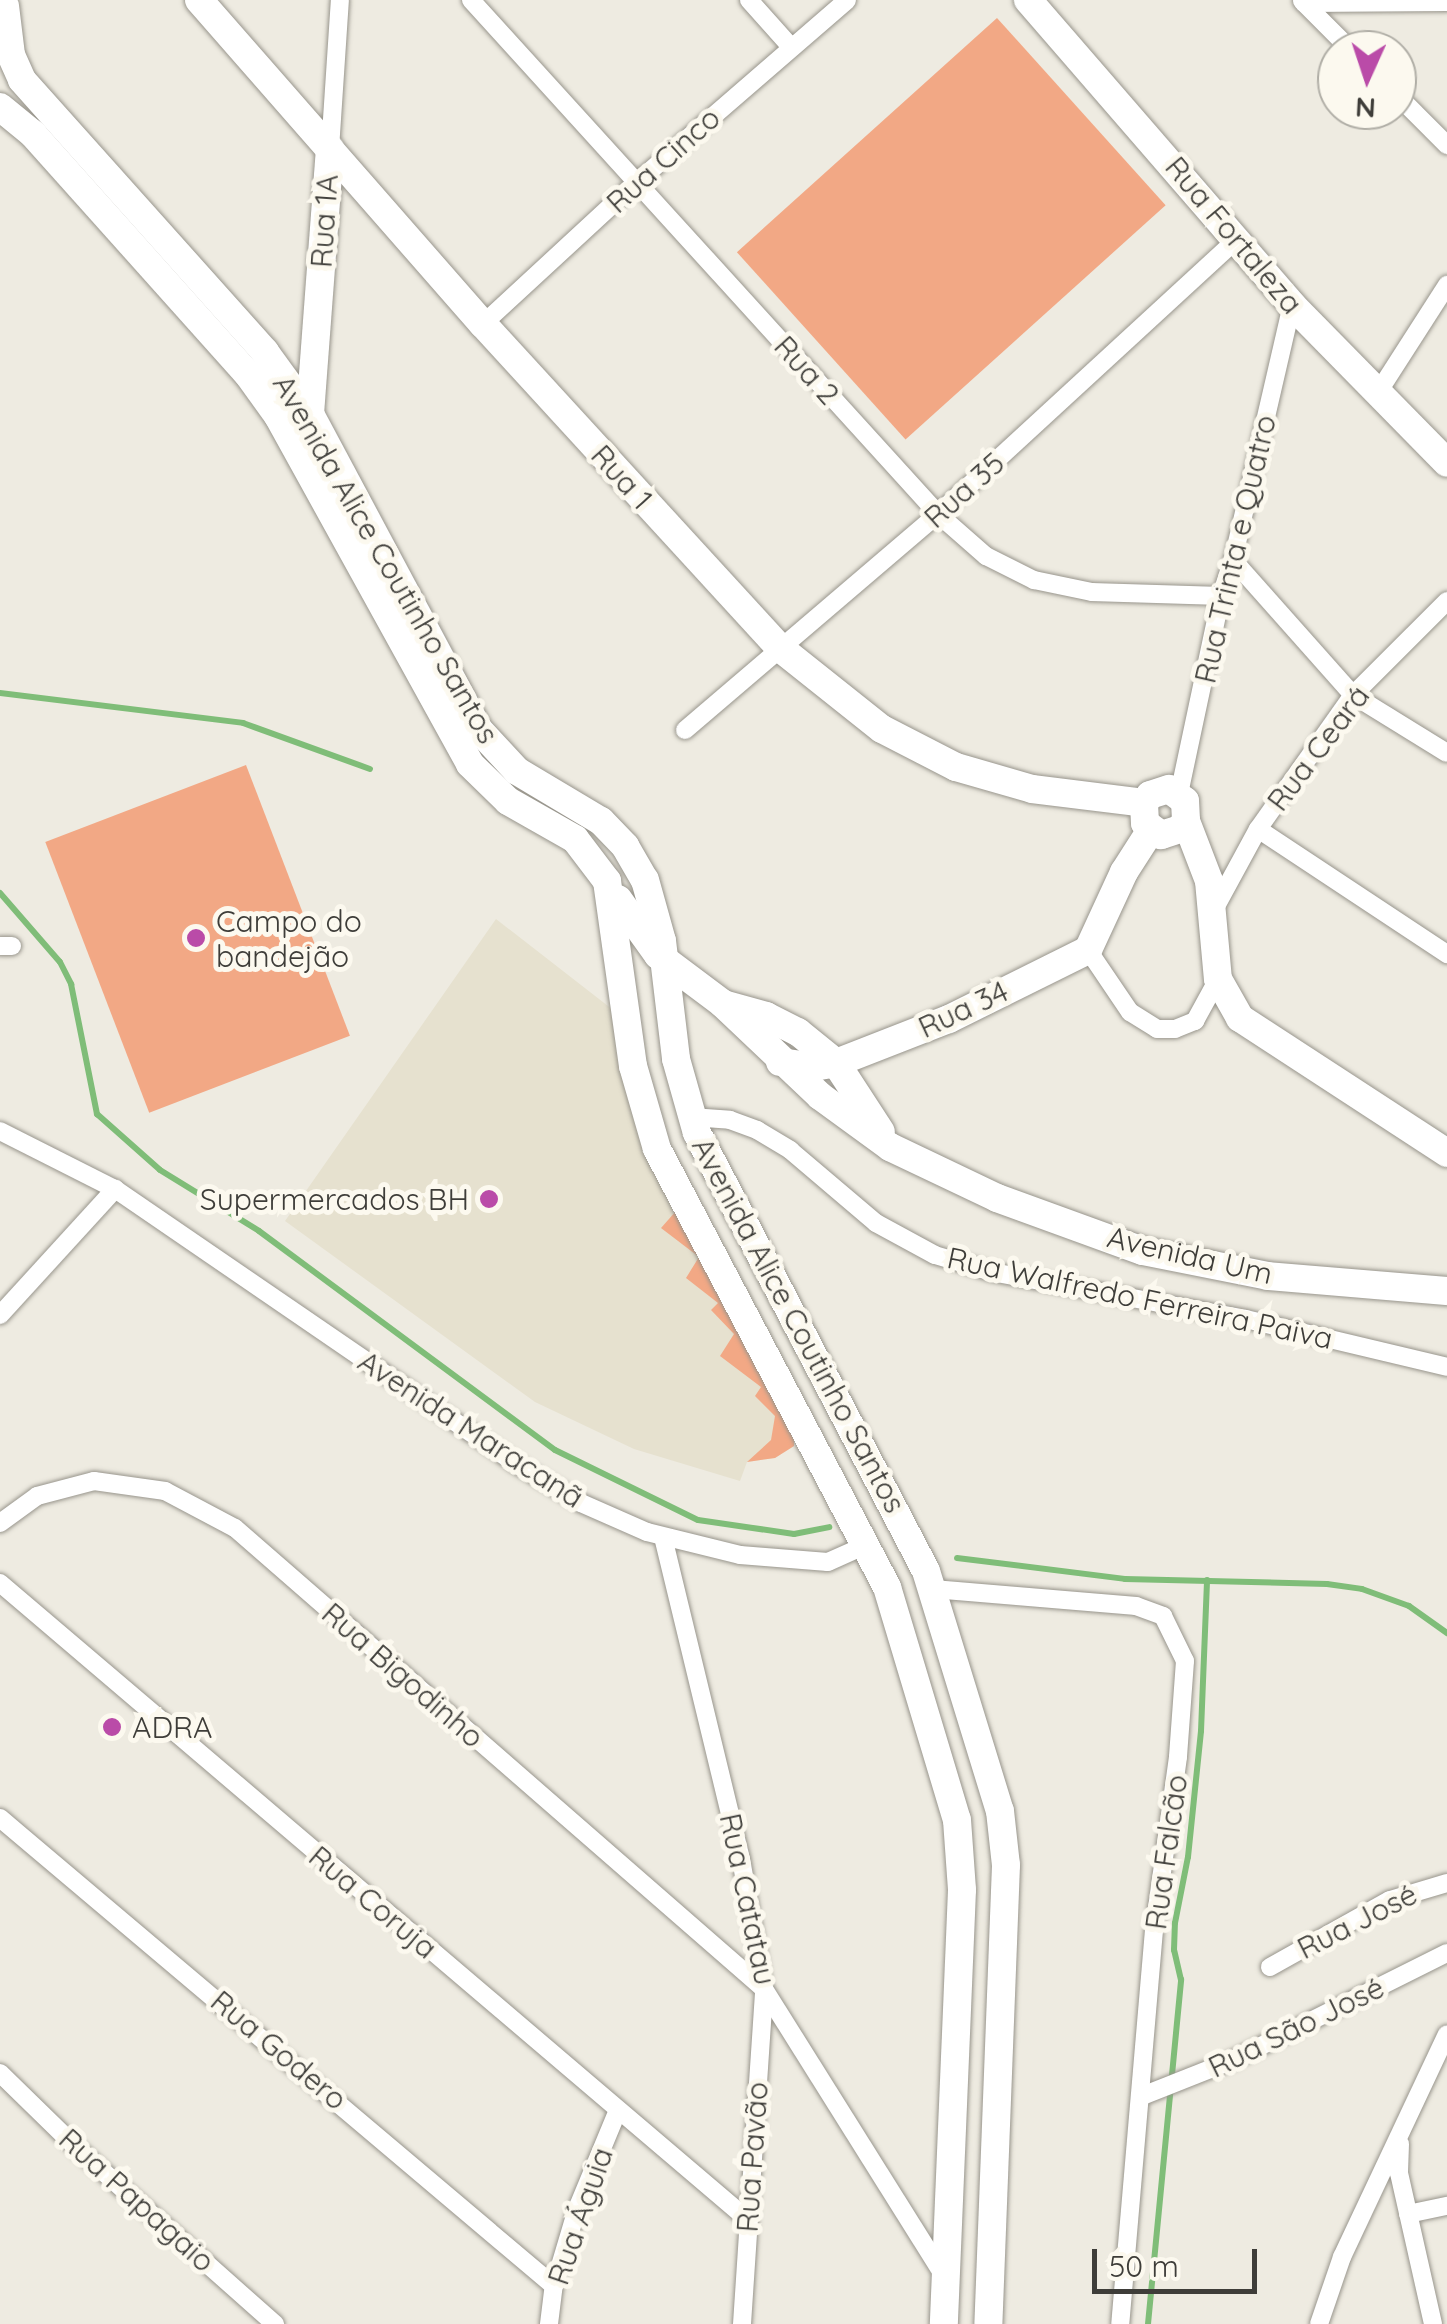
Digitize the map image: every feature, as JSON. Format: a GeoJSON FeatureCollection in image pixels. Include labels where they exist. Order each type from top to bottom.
{"type":"FeatureCollection","features":[{"type":"Feature","properties":{"kind":"main road","name":"Rua 1"},"geometry":{"type":"LineString","coordinates":[[199,0],[482,324],[780,648],[882,729],[956,767],[1032,789],[1144,803]]}},
{"type":"Feature","properties":{"kind":"main road","name":"Rua Fortaleza"},"geometry":{"type":"LineString","coordinates":[[1028,0],[1292,306],[1447,463]]}},
{"type":"Feature","properties":{"kind":"main road","name":"Avenida Alice Coutinho Santos"},"geometry":{"type":"LineString","coordinates":[[3,12],[10,55],[39,103],[264,352],[470,764],[508,801],[575,839],[607,881],[634,1066],[656,1148],[866,1545],[897,1615],[961,1843],[944,2324]]}},
{"type":"Feature","properties":{"kind":"main road","name":"Avenida Alice Coutinho Santos"},"geometry":{"type":"LineString","coordinates":[[0,107],[33,134],[247,373],[298,420],[479,730],[517,771],[601,821],[625,846],[649,890],[665,961],[676,1059],[691,1117],[707,1156],[913,1542],[933,1589],[993,1784],[1005,1852],[988,2324]]}},
{"type":"Feature","properties":{"kind":"main road","name":"Rua 1A"},"geometry":{"type":"LineString","coordinates":[[298,420],[330,149]]}},
{"type":"Feature","properties":{"kind":"main road"},"geometry":{"type":"LineString","coordinates":[[1186,821],[1171,834],[1152,830],[1144,823],[1144,803],[1159,790],[1179,794],[1188,811],[1186,821],[1210,880],[1218,978],[1225,997],[1256,1031],[1447,1154]]}},
{"type":"Feature","properties":{"kind":"main road"},"geometry":{"type":"LineString","coordinates":[[1088,950],[1124,872],[1152,830]]}},
{"type":"Feature","properties":{"kind":"main road","name":"Avenida Um"},"geometry":{"type":"LineString","coordinates":[[607,881],[634,927],[665,961],[722,1003],[779,1061],[890,1147],[997,1198],[1142,1250],[1268,1276],[1447,1291]]}},
{"type":"Feature","properties":{"kind":"main road","name":"Rua 34"},"geometry":{"type":"LineString","coordinates":[[836,1063],[948,1019],[1088,950]]}},
{"type":"Feature","properties":{"kind":"main road","name":"Avenida Um"},"geometry":{"type":"LineString","coordinates":[[722,1003],[798,1032],[836,1063],[890,1147]]}},
{"type":"Feature","properties":{"kind":"main road"},"geometry":{"type":"LineString","coordinates":[[779,1061],[801,1067],[836,1063]]}},
{"type":"Feature","properties":{"kind":"street","name":"Rua 1A"},"geometry":{"type":"LineString","coordinates":[[330,149],[340,0]]}},
{"type":"Feature","properties":{"kind":"street","name":"Rua 2"},"geometry":{"type":"LineString","coordinates":[[472,0],[938,514],[986,556],[1034,580],[1092,592],[1220,596]]}},
{"type":"Feature","properties":{"kind":"street"},"geometry":{"type":"LineString","coordinates":[[749,0],[791,47]]}},
{"type":"Feature","properties":{"kind":"street","name":"Rua Cinco"},"geometry":{"type":"LineString","coordinates":[[482,324],[636,183],[847,0]]}},
{"type":"Feature","properties":{"kind":"street"},"geometry":{"type":"LineString","coordinates":[[1302,2],[1447,2]]}},
{"type":"Feature","properties":{"kind":"street"},"geometry":{"type":"LineString","coordinates":[[1302,2],[1331,30]]}},
{"type":"Feature","properties":{"kind":"street"},"geometry":{"type":"LineString","coordinates":[[1417,116],[1447,145]]}},
{"type":"Feature","properties":{"kind":"street","name":"Rua 35"},"geometry":{"type":"LineString","coordinates":[[685,730],[938,514],[1235,241]]}},
{"type":"Feature","properties":{"kind":"street"},"geometry":{"type":"LineString","coordinates":[[1377,394],[1447,285]]}},
{"type":"Feature","properties":{"kind":"street","name":"Rua Trinta e Quatro"},"geometry":{"type":"LineString","coordinates":[[1179,794],[1220,596],[1233,560],[1292,306]]}},
{"type":"Feature","properties":{"kind":"street"},"geometry":{"type":"LineString","coordinates":[[1233,560],[1353,694],[1447,753]]}},
{"type":"Feature","properties":{"kind":"street","name":"Rua Ceará"},"geometry":{"type":"LineString","coordinates":[[1214,912],[1258,829],[1353,694],[1447,601]]}},
{"type":"Feature","properties":{"kind":"street"},"geometry":{"type":"LineString","coordinates":[[1258,829],[1447,954]]}},
{"type":"Feature","properties":{"kind":"street"},"geometry":{"type":"LineString","coordinates":[[1088,950],[1130,1012],[1156,1029],[1194,1021],[1208,1004],[1218,978]]}},
{"type":"Feature","properties":{"kind":"street","name":"Rua Walfredo Ferreira Paiva"},"geometry":{"type":"LineString","coordinates":[[691,1117],[730,1120],[757,1130],[790,1150],[876,1223],[934,1255],[992,1272],[1246,1319],[1447,1367]]}},
{"type":"Feature","properties":{"kind":"street","name":"Avenida Maracanã"},"geometry":{"type":"LineString","coordinates":[[0,1131],[115,1188],[546,1484],[617,1520],[662,1537],[740,1556],[802,1561],[840,1559],[866,1545]]}},
{"type":"Feature","properties":{"kind":"street"},"geometry":{"type":"LineString","coordinates":[[0,1315],[115,1188]]}},
{"type":"Feature","properties":{"kind":"street","name":"Rua Bigodinho"},"geometry":{"type":"LineString","coordinates":[[0,1524],[37,1496],[94,1481],[165,1491],[235,1528],[764,1989]]}},
{"type":"Feature","properties":{"kind":"street","name":"Rua Catatau"},"geometry":{"type":"LineString","coordinates":[[662,1537],[741,1859],[764,1989],[946,2278]]}},
{"type":"Feature","properties":{"kind":"street","name":"Rua Coruja"},"geometry":{"type":"LineString","coordinates":[[0,1583],[747,2220]]}},
{"type":"Feature","properties":{"kind":"street","name":"Rua Falcão"},"geometry":{"type":"LineString","coordinates":[[933,1589],[1136,1606],[1163,1616],[1177,1638],[1184,1662],[1178,1757],[1154,1930],[1120,2324]]}},
{"type":"Feature","properties":{"kind":"street","name":"Rua Godero"},"geometry":{"type":"LineString","coordinates":[[0,1818],[554,2286]]}},
{"type":"Feature","properties":{"kind":"street","name":"Rua José"},"geometry":{"type":"LineString","coordinates":[[1270,1967],[1390,1900],[1447,1883]]}},
{"type":"Feature","properties":{"kind":"street","name":"Rua São José"},"geometry":{"type":"LineString","coordinates":[[1142,2096],[1233,2060],[1447,1953]]}},
{"type":"Feature","properties":{"kind":"street","name":"Rua Pavão"},"geometry":{"type":"LineString","coordinates":[[742,2324],[764,1989]]}},
{"type":"Feature","properties":{"kind":"street"},"geometry":{"type":"LineString","coordinates":[[1319,2324],[1342,2256],[1447,2034]]}},
{"type":"Feature","properties":{"kind":"street","name":"Rua Papagaio"},"geometry":{"type":"LineString","coordinates":[[0,2073],[275,2324]]}},
{"type":"Feature","properties":{"kind":"street","name":"Rua Águia"},"geometry":{"type":"LineString","coordinates":[[548,2324],[554,2286],[577,2210],[618,2110]]}},
{"type":"Feature","properties":{"kind":"street"},"geometry":{"type":"LineString","coordinates":[[1400,2139],[1399,2173],[1433,2324]]}},
{"type":"Feature","properties":{"kind":"street"},"geometry":{"type":"LineString","coordinates":[[1408,2214],[1447,2206]]}},
{"type":"Feature","properties":{"kind":"shaded area"},"geometry":{"type":"Polygon","coordinates":[[[997,18],[1166,205],[906,439],[737,252],[997,18]]]}},
{"type":"Feature","properties":{"kind":"shaded area","name":"Campo do bandejão"},"geometry":{"type":"Polygon","coordinates":[[[246,765],[350,1036],[149,1113],[45,842],[246,765]]]}},
{"type":"Feature","properties":{"kind":"shaded area","name":"Supermercados BH"},"geometry":{"type":"Polygon","coordinates":[[[496,919],[617,1013],[618,1025],[794,1439],[794,1446],[775,1458],[747,1462],[740,1481],[634,1449],[535,1402],[285,1221],[496,919]]]}},
{"type":"Feature","properties":{"kind":"shaded area"},"geometry":{"type":"Polygon","coordinates":[[[676,1211],[794,1439],[794,1446],[775,1458],[747,1462],[771,1440],[775,1416],[755,1396],[761,1387],[720,1356],[734,1334],[711,1310],[718,1303],[686,1278],[699,1257],[661,1228],[676,1211]]]}},
{"type":"Feature","properties":{"kind":"waterway"},"geometry":{"type":"LineString","coordinates":[[0,693],[243,723],[370,769]]}},
{"type":"Feature","properties":{"kind":"waterway"},"geometry":{"type":"LineString","coordinates":[[0,893],[60,962],[71,984],[97,1114],[160,1170],[259,1231],[555,1450],[698,1520],[794,1534],[829,1527]]}},
{"type":"Feature","properties":{"kind":"waterway"},"geometry":{"type":"LineString","coordinates":[[957,1558],[1125,1579],[1327,1584],[1362,1589],[1409,1606],[1447,1633]]}},
{"type":"Feature","properties":{"kind":"waterway"},"geometry":{"type":"LineString","coordinates":[[1148,2324],[1181,1980],[1174,1950],[1175,1923],[1188,1857],[1201,1731],[1207,1580]]}},
{"type":"Feature","properties":{"kind":"place","name":"Campo do bandejão"},"geometry":{"type":"Point","coordinates":[196,938]}},
{"type":"Feature","properties":{"kind":"place","name":"Supermercados BH"},"geometry":{"type":"Point","coordinates":[489,1199]}},
{"type":"Feature","properties":{"kind":"place","name":"ADRA"},"geometry":{"type":"Point","coordinates":[112,1727]}}]}
